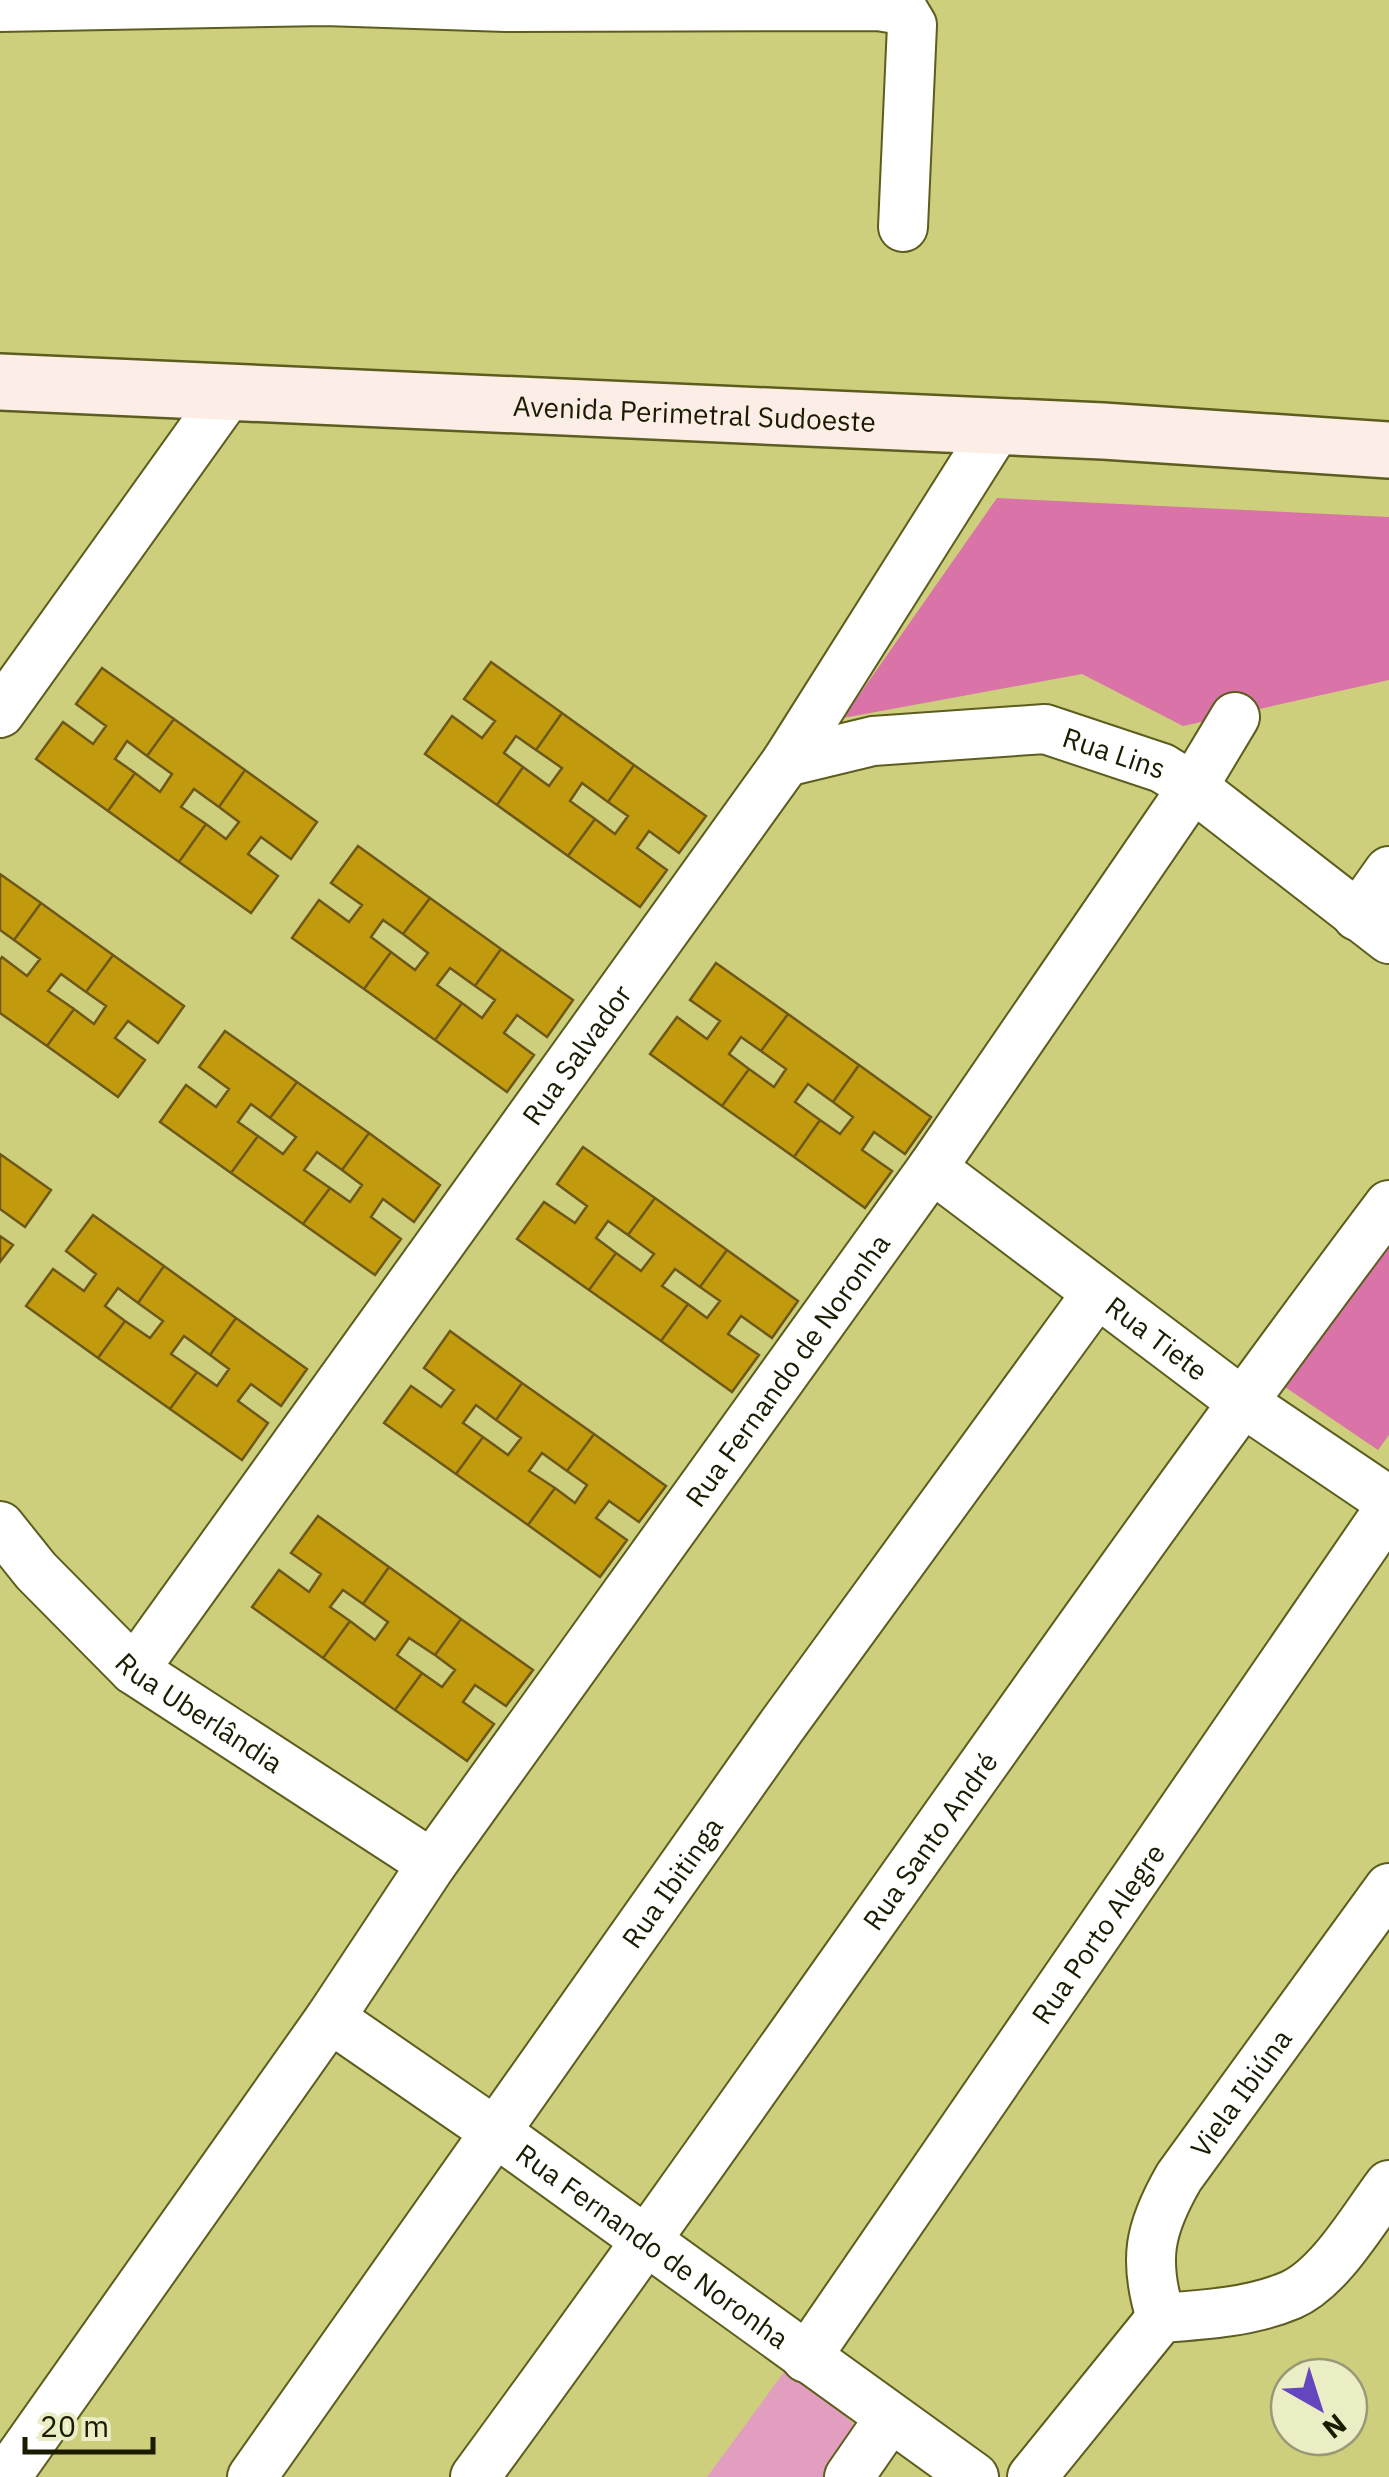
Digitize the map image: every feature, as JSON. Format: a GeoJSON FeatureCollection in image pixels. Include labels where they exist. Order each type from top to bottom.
{"type":"FeatureCollection","features":[{"type":"Feature","properties":{"kind":"main road","name":"Avenida Perimetral Sudoeste"},"geometry":{"type":"LineString","coordinates":[[0,382],[1103,431],[1389,450]]}},
{"type":"Feature","properties":{"kind":"street"},"geometry":{"type":"LineString","coordinates":[[0,7],[324,0],[878,6],[903,10],[912,25],[902,227]]}},
{"type":"Feature","properties":{"kind":"street"},"geometry":{"type":"LineString","coordinates":[[0,713],[229,393]]}},
{"type":"Feature","properties":{"kind":"street","name":"Rua Salvador"},"geometry":{"type":"LineString","coordinates":[[134,1670],[786,762],[996,428]]}},
{"type":"Feature","properties":{"kind":"street","name":"Rua Fernando de Noronha"},"geometry":{"type":"LineString","coordinates":[[6,2477],[330,2018],[432,1864],[932,1168],[1193,787],[1235,718]]}},
{"type":"Feature","properties":{"kind":"street","name":"Rua Lins"},"geometry":{"type":"LineString","coordinates":[[786,762],[873,741],[1045,729],[1162,768],[1193,787],[1373,928]]}},
{"type":"Feature","properties":{"kind":"street"},"geometry":{"type":"LineString","coordinates":[[1373,928],[1389,871]]}},
{"type":"Feature","properties":{"kind":"street","name":"Rua Tiete"},"geometry":{"type":"LineString","coordinates":[[932,1168],[1241,1401],[1389,1500]]}},
{"type":"Feature","properties":{"kind":"street","name":"Rua Santo André"},"geometry":{"type":"LineString","coordinates":[[475,2477],[647,2242],[1241,1401],[1389,1205]]}},
{"type":"Feature","properties":{"kind":"street","name":"Rua Ibitinga"},"geometry":{"type":"LineString","coordinates":[[252,2477],[781,1727],[1097,1292]]}},
{"type":"Feature","properties":{"kind":"street","name":"Rua Porto Alegre"},"geometry":{"type":"LineString","coordinates":[[806,2358],[1389,1508]]}},
{"type":"Feature","properties":{"kind":"street","name":"Rua Uberlândia"},"geometry":{"type":"LineString","coordinates":[[0,1526],[36,1572],[134,1670],[432,1864]]}},
{"type":"Feature","properties":{"kind":"street","name":"Viela Ibiúna"},"geometry":{"type":"LineString","coordinates":[[1161,2318],[1148,2258],[1160,2210],[1179,2177],[1389,1888]]}},
{"type":"Feature","properties":{"kind":"street","name":"Rua Fernando de Noronha"},"geometry":{"type":"LineString","coordinates":[[330,2018],[497,2133],[974,2477]]}},
{"type":"Feature","properties":{"kind":"street"},"geometry":{"type":"LineString","coordinates":[[1032,2477],[1161,2318],[1218,2314],[1294,2294],[1330,2265],[1389,2185]]}},
{"type":"Feature","properties":{"kind":"street"},"geometry":{"type":"LineString","coordinates":[[849,2477],[889,2419]]}},
{"type":"Feature","properties":{"kind":"shaded area"},"geometry":{"type":"Polygon","coordinates":[[[997,498],[1389,517],[1389,680],[1183,726],[1082,674],[843,718],[997,498]]]}},
{"type":"Feature","properties":{"kind":"shaded area"},"geometry":{"type":"Polygon","coordinates":[[[1389,1224],[1389,1435],[1378,1450],[1282,1385],[1389,1224]]]}},
{"type":"Feature","properties":{"kind":"shaded area"},"geometry":{"type":"Polygon","coordinates":[[[790,2364],[865,2435],[830,2477],[707,2477],[790,2364]]]}},
{"type":"Feature","properties":{"kind":"building"},"geometry":{"type":"Polygon","coordinates":[[[491,662],[562,713],[536,750],[516,736],[504,753],[523,767],[497,805],[425,754],[452,716],[482,738],[495,721],[464,699],[491,662]]]}},
{"type":"Feature","properties":{"kind":"building"},"geometry":{"type":"Polygon","coordinates":[[[102,668],[174,719],[147,756],[127,741],[115,759],[135,773],[108,811],[36,759],[63,722],[93,744],[106,726],[76,704],[102,668]]]}},
{"type":"Feature","properties":{"kind":"building"},"geometry":{"type":"Polygon","coordinates":[[[562,713],[634,765],[608,802],[582,783],[570,801],[595,819],[568,856],[497,805],[523,767],[549,786],[562,768],[536,750],[562,713]]]}},
{"type":"Feature","properties":{"kind":"building"},"geometry":{"type":"Polygon","coordinates":[[[174,719],[245,770],[219,807],[194,789],[181,807],[206,824],[179,862],[108,811],[135,773],[160,792],[172,774],[147,756],[174,719]]]}},
{"type":"Feature","properties":{"kind":"building"},"geometry":{"type":"Polygon","coordinates":[[[634,765],[706,816],[679,853],[649,831],[637,848],[667,870],[640,907],[568,856],[595,819],[615,834],[628,816],[608,802],[634,765]]]}},
{"type":"Feature","properties":{"kind":"building"},"geometry":{"type":"Polygon","coordinates":[[[245,770],[317,822],[291,859],[261,837],[248,854],[278,876],[251,913],[179,862],[206,824],[226,839],[239,822],[219,807],[245,770]]]}},
{"type":"Feature","properties":{"kind":"building"},"geometry":{"type":"Polygon","coordinates":[[[358,846],[430,898],[403,934],[383,920],[371,937],[391,952],[364,989],[292,938],[319,900],[349,922],[362,905],[331,883],[358,846]]]}},
{"type":"Feature","properties":{"kind":"building"},"geometry":{"type":"Polygon","coordinates":[[[0,874],[41,903],[14,940],[0,930],[0,874]]]}},
{"type":"Feature","properties":{"kind":"building"},"geometry":{"type":"Polygon","coordinates":[[[430,898],[501,949],[475,986],[450,968],[437,985],[462,1003],[435,1040],[364,989],[391,952],[415,970],[428,953],[403,934],[430,898]]]}},
{"type":"Feature","properties":{"kind":"building"},"geometry":{"type":"Polygon","coordinates":[[[41,903],[113,955],[86,992],[61,974],[48,991],[74,1009],[47,1046],[0,1013],[2,957],[27,976],[40,959],[14,940],[41,903]]]}},
{"type":"Feature","properties":{"kind":"building"},"geometry":{"type":"Polygon","coordinates":[[[501,949],[573,1000],[547,1037],[517,1015],[504,1033],[534,1055],[507,1092],[435,1040],[462,1003],[482,1018],[495,1000],[475,986],[501,949]]]}},
{"type":"Feature","properties":{"kind":"building"},"geometry":{"type":"Polygon","coordinates":[[[113,955],[184,1006],[158,1043],[128,1021],[115,1038],[145,1060],[118,1097],[47,1046],[74,1009],[94,1024],[106,1006],[86,992],[113,955]]]}},
{"type":"Feature","properties":{"kind":"building"},"geometry":{"type":"Polygon","coordinates":[[[716,963],[788,1014],[761,1051],[741,1037],[729,1054],[749,1069],[722,1106],[650,1054],[677,1017],[707,1039],[720,1021],[690,1000],[716,963]]]}},
{"type":"Feature","properties":{"kind":"building"},"geometry":{"type":"Polygon","coordinates":[[[788,1014],[859,1065],[833,1102],[808,1084],[795,1102],[820,1120],[794,1157],[722,1106],[749,1069],[774,1087],[786,1069],[761,1051],[788,1014]]]}},
{"type":"Feature","properties":{"kind":"building"},"geometry":{"type":"Polygon","coordinates":[[[225,1031],[297,1082],[270,1118],[251,1104],[238,1122],[258,1136],[231,1173],[160,1122],[186,1085],[216,1107],[229,1089],[199,1067],[225,1031]]]}},
{"type":"Feature","properties":{"kind":"building"},"geometry":{"type":"Polygon","coordinates":[[[859,1065],[931,1117],[905,1154],[874,1132],[862,1150],[892,1171],[865,1208],[794,1157],[820,1120],[840,1134],[853,1117],[833,1102],[859,1065]]]}},
{"type":"Feature","properties":{"kind":"building"},"geometry":{"type":"Polygon","coordinates":[[[297,1082],[369,1133],[342,1170],[317,1152],[304,1170],[330,1188],[303,1224],[231,1173],[258,1136],[283,1154],[296,1137],[270,1118],[297,1082]]]}},
{"type":"Feature","properties":{"kind":"building"},"geometry":{"type":"Polygon","coordinates":[[[369,1133],[440,1185],[414,1222],[383,1199],[371,1217],[401,1239],[375,1275],[303,1224],[330,1188],[350,1202],[362,1185],[342,1170],[369,1133]]]}},
{"type":"Feature","properties":{"kind":"building"},"geometry":{"type":"Polygon","coordinates":[[[583,1147],[655,1198],[628,1235],[608,1221],[596,1238],[616,1253],[589,1290],[517,1239],[544,1202],[575,1223],[587,1206],[557,1184],[583,1147]]]}},
{"type":"Feature","properties":{"kind":"building"},"geometry":{"type":"Polygon","coordinates":[[[0,1154],[51,1190],[25,1227],[0,1209],[0,1154]]]}},
{"type":"Feature","properties":{"kind":"building"},"geometry":{"type":"Polygon","coordinates":[[[655,1198],[727,1250],[700,1287],[675,1269],[662,1286],[688,1304],[661,1341],[589,1290],[616,1253],[641,1271],[654,1254],[628,1235],[655,1198]]]}},
{"type":"Feature","properties":{"kind":"building"},"geometry":{"type":"Polygon","coordinates":[[[93,1215],[164,1266],[138,1303],[118,1288],[105,1306],[125,1321],[98,1358],[26,1306],[53,1269],[84,1291],[96,1274],[66,1251],[93,1215]]]}},
{"type":"Feature","properties":{"kind":"building"},"geometry":{"type":"Polygon","coordinates":[[[0,1236],[13,1245],[0,1262],[0,1236]]]}},
{"type":"Feature","properties":{"kind":"building"},"geometry":{"type":"Polygon","coordinates":[[[727,1250],[798,1301],[772,1338],[741,1316],[728,1334],[759,1355],[732,1392],[661,1341],[688,1304],[707,1318],[720,1301],[700,1287],[727,1250]]]}},
{"type":"Feature","properties":{"kind":"building"},"geometry":{"type":"Polygon","coordinates":[[[164,1266],[236,1318],[210,1355],[184,1336],[171,1354],[197,1372],[170,1409],[98,1358],[125,1321],[150,1338],[163,1321],[138,1303],[164,1266]]]}},
{"type":"Feature","properties":{"kind":"building"},"geometry":{"type":"Polygon","coordinates":[[[236,1318],[307,1369],[281,1406],[251,1384],[238,1401],[268,1423],[242,1460],[170,1409],[197,1372],[217,1386],[229,1369],[210,1355],[236,1318]]]}},
{"type":"Feature","properties":{"kind":"building"},"geometry":{"type":"Polygon","coordinates":[[[450,1331],[522,1383],[496,1420],[476,1405],[463,1423],[483,1437],[456,1474],[384,1423],[411,1386],[441,1407],[454,1390],[424,1368],[450,1331]]]}},
{"type":"Feature","properties":{"kind":"building"},"geometry":{"type":"Polygon","coordinates":[[[522,1383],[594,1434],[567,1471],[542,1453],[529,1471],[555,1488],[528,1525],[456,1474],[483,1437],[508,1455],[521,1438],[496,1420],[522,1383]]]}},
{"type":"Feature","properties":{"kind":"building"},"geometry":{"type":"Polygon","coordinates":[[[594,1434],[666,1486],[639,1522],[609,1501],[596,1518],[627,1540],[600,1577],[528,1525],[555,1488],[575,1503],[587,1485],[567,1471],[594,1434]]]}},
{"type":"Feature","properties":{"kind":"building"},"geometry":{"type":"Polygon","coordinates":[[[318,1516],[389,1567],[363,1604],[343,1590],[330,1607],[350,1621],[323,1658],[252,1607],[279,1570],[309,1592],[321,1574],[291,1553],[318,1516]]]}},
{"type":"Feature","properties":{"kind":"building"},"geometry":{"type":"Polygon","coordinates":[[[389,1567],[461,1619],[435,1655],[409,1638],[397,1655],[422,1673],[395,1710],[323,1658],[350,1621],[375,1640],[388,1622],[363,1604],[389,1567]]]}},
{"type":"Feature","properties":{"kind":"building"},"geometry":{"type":"Polygon","coordinates":[[[461,1619],[533,1670],[506,1706],[475,1685],[463,1702],[494,1724],[467,1761],[395,1710],[422,1673],[442,1687],[455,1670],[435,1655],[461,1619]]]}}]}
